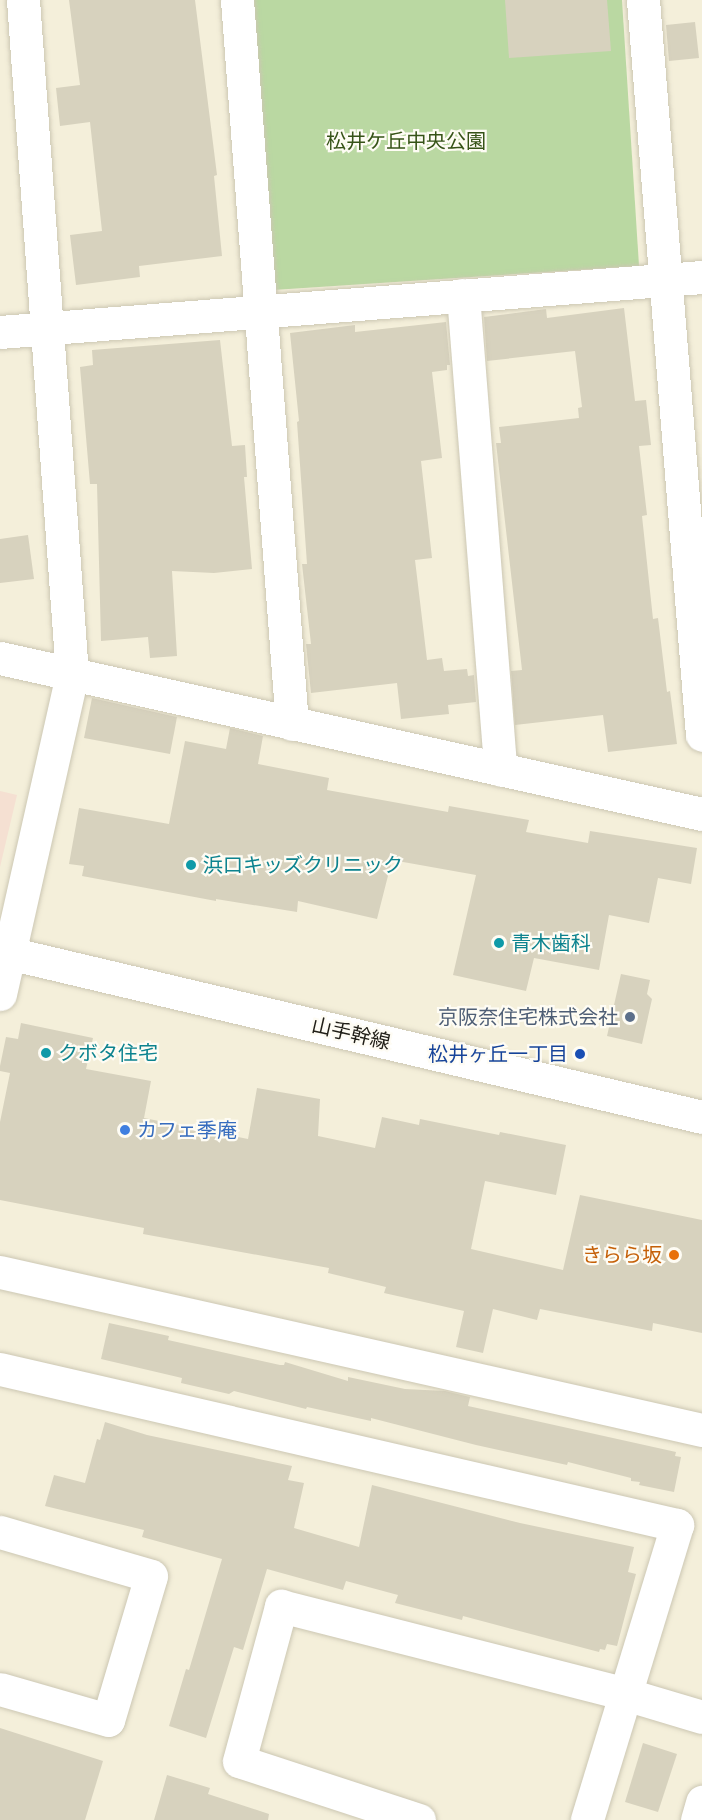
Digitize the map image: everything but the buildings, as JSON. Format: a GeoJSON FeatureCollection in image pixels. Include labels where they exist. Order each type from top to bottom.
{"type":"FeatureCollection","features":[{"type":"Feature","properties":{"kind":"street"},"geometry":{"type":"LineString","coordinates":[[0,994],[5,952],[72,674],[23,0]]}},
{"type":"Feature","properties":{"kind":"street"},"geometry":{"type":"LineString","coordinates":[[237,0],[292,724]]}},
{"type":"Feature","properties":{"kind":"street"},"geometry":{"type":"LineString","coordinates":[[643,0],[702,735]]}},
{"type":"Feature","properties":{"kind":"street"},"geometry":{"type":"LineString","coordinates":[[0,332],[702,277]]}},
{"type":"Feature","properties":{"kind":"street"},"geometry":{"type":"LineString","coordinates":[[463,296],[500,770]]}},
{"type":"Feature","properties":{"kind":"street"},"geometry":{"type":"LineString","coordinates":[[0,658],[702,814]]}},
{"type":"Feature","properties":{"kind":"street","name":"山手幹線"},"geometry":{"type":"LineString","coordinates":[[5,952],[702,1117]]}},
{"type":"Feature","properties":{"kind":"street"},"geometry":{"type":"LineString","coordinates":[[0,1272],[702,1430]]}},
{"type":"Feature","properties":{"kind":"street"},"geometry":{"type":"LineString","coordinates":[[0,1369],[677,1525],[586,1820]]}},
{"type":"Feature","properties":{"kind":"street"},"geometry":{"type":"LineString","coordinates":[[0,1532],[151,1576],[108,1720],[0,1689]]}},
{"type":"Feature","properties":{"kind":"street"},"geometry":{"type":"LineString","coordinates":[[419,1820],[239,1761],[281,1606],[625,1694],[702,1717]]}},
{"type":"Feature","properties":{"kind":"street"},"geometry":{"type":"LineString","coordinates":[[697,1820],[702,1802]]}},
{"type":"Feature","properties":{"kind":"shaded area"},"geometry":{"type":"Polygon","coordinates":[[[0,791],[17,795],[0,867],[0,791]]]}},
{"type":"Feature","properties":{"kind":"green space","name":"松井ケ丘中央公園"},"geometry":{"type":"Polygon","coordinates":[[[254,0],[622,0],[639,266],[273,290],[254,0]]]}},
{"type":"Feature","properties":{"kind":"place","name":"浜口キッズクリニック"},"geometry":{"type":"Point","coordinates":[191,865]}},
{"type":"Feature","properties":{"kind":"place","name":"青木歯科"},"geometry":{"type":"Point","coordinates":[499,943]}},
{"type":"Feature","properties":{"kind":"place","name":"京阪奈住宅株式会社"},"geometry":{"type":"Point","coordinates":[630,1017]}},
{"type":"Feature","properties":{"kind":"place","name":"クボタ住宅"},"geometry":{"type":"Point","coordinates":[46,1053]}},
{"type":"Feature","properties":{"kind":"place","name":"松井ヶ丘一丁目"},"geometry":{"type":"Point","coordinates":[580,1054]}},
{"type":"Feature","properties":{"kind":"place","name":"カフェ季庵"},"geometry":{"type":"Point","coordinates":[125,1130]}},
{"type":"Feature","properties":{"kind":"place","name":"きらら坂"},"geometry":{"type":"Point","coordinates":[674,1255]}}]}
